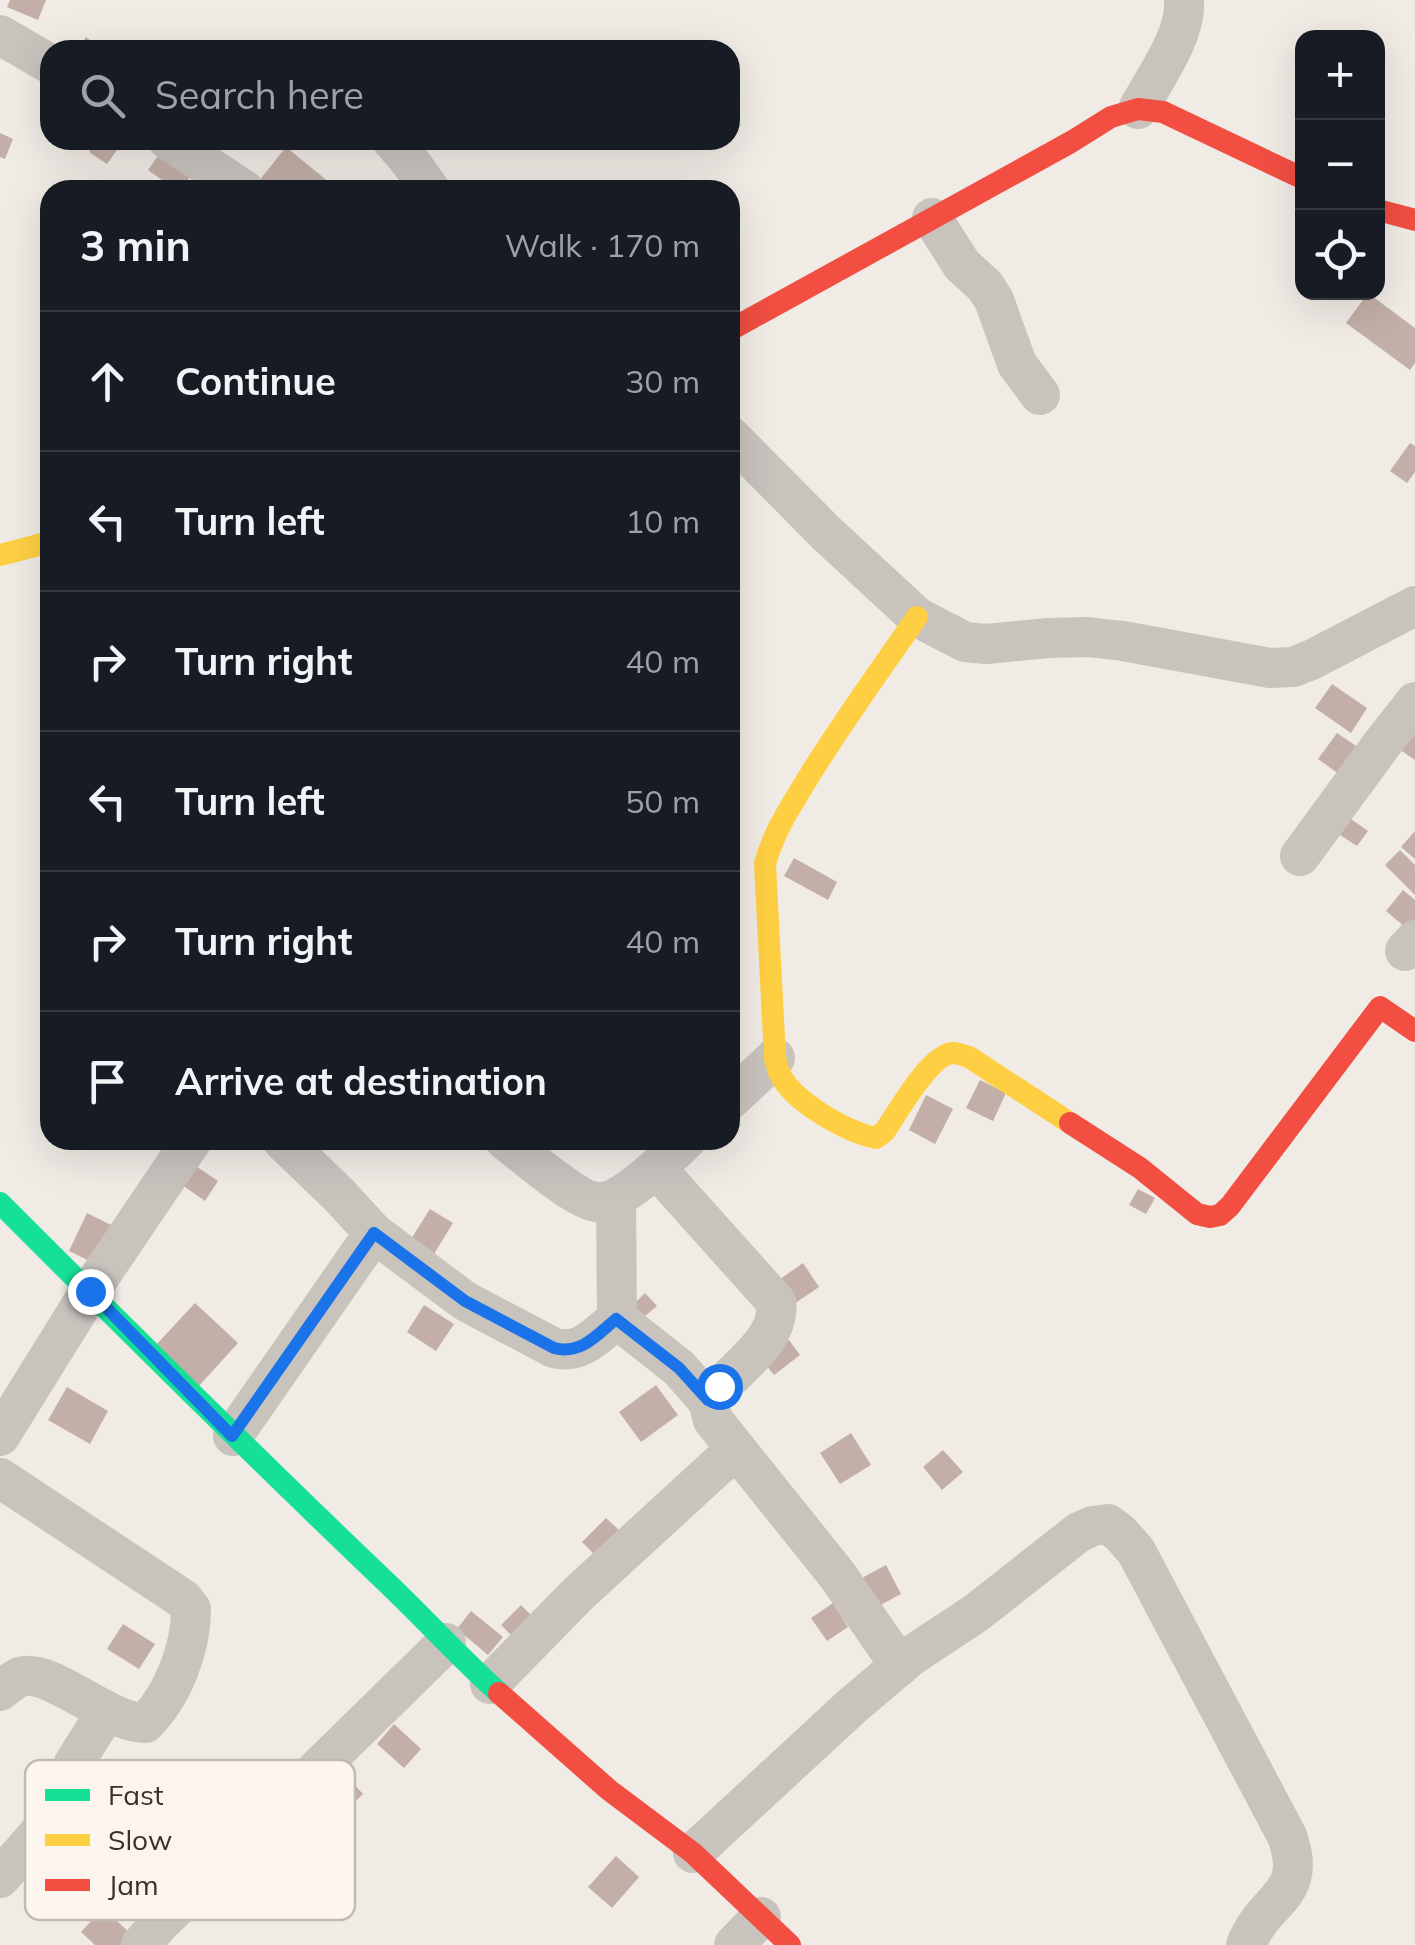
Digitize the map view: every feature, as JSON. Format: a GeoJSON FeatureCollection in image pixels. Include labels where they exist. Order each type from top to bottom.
{"type":"FeatureCollection","features":[{"type":"Feature","properties":{"kind":"street"},"geometry":{"type":"LineString","coordinates":[[1138,109],[1180,27],[1184,0]]}},
{"type":"Feature","properties":{"kind":"street"},"geometry":{"type":"LineString","coordinates":[[0,34],[40,58]]}},
{"type":"Feature","properties":{"kind":"street"},"geometry":{"type":"LineString","coordinates":[[740,324],[1112,117],[1138,109],[1163,112],[1295,175]]}},
{"type":"Feature","properties":{"kind":"street"},"geometry":{"type":"LineString","coordinates":[[183,150],[229,180]]}},
{"type":"Feature","properties":{"kind":"street"},"geometry":{"type":"LineString","coordinates":[[401,150],[423,180]]}},
{"type":"Feature","properties":{"kind":"street"},"geometry":{"type":"LineString","coordinates":[[1385,212],[1415,220]]}},
{"type":"Feature","properties":{"kind":"street"},"geometry":{"type":"LineString","coordinates":[[932,218],[962,265],[994,300],[1017,364],[1040,396]]}},
{"type":"Feature","properties":{"kind":"street"},"geometry":{"type":"LineString","coordinates":[[740,446],[917,617],[964,642],[1088,638],[1270,668],[1312,660],[1406,620]]}},
{"type":"Feature","properties":{"kind":"street"},"geometry":{"type":"LineString","coordinates":[[0,555],[40,545]]}},
{"type":"Feature","properties":{"kind":"street"},"geometry":{"type":"LineString","coordinates":[[917,617],[825,750],[769,845],[765,864],[775,1058],[780,1076],[789,1087],[842,1126],[864,1138],[876,1138],[929,1068],[954,1052],[969,1057],[1140,1168],[1197,1214],[1210,1217],[1220,1215],[1230,1206],[1380,1006],[1415,1031]]}},
{"type":"Feature","properties":{"kind":"street"},"geometry":{"type":"LineString","coordinates":[[1300,856],[1415,702]]}},
{"type":"Feature","properties":{"kind":"street"},"geometry":{"type":"LineString","coordinates":[[740,1091],[775,1058]]}},
{"type":"Feature","properties":{"kind":"street"},"geometry":{"type":"LineString","coordinates":[[0,1436],[90,1291],[185,1150]]}},
{"type":"Feature","properties":{"kind":"street"},"geometry":{"type":"LineString","coordinates":[[292,1150],[374,1233],[465,1301],[554,1348],[576,1350],[616,1319]]}},
{"type":"Feature","properties":{"kind":"street"},"geometry":{"type":"LineString","coordinates":[[518,1150],[585,1198],[598,1202],[616,1198],[675,1150]]}},
{"type":"Feature","properties":{"kind":"street"},"geometry":{"type":"LineString","coordinates":[[656,1168],[776,1302],[778,1313],[770,1336],[708,1400]]}},
{"type":"Feature","properties":{"kind":"street"},"geometry":{"type":"LineString","coordinates":[[616,1198],[616,1319]]}},
{"type":"Feature","properties":{"kind":"street"},"geometry":{"type":"LineString","coordinates":[[0,1203],[446,1643],[609,1790],[693,1853],[747,1931],[790,1945]]}},
{"type":"Feature","properties":{"kind":"street"},"geometry":{"type":"LineString","coordinates":[[232,1436],[374,1233]]}},
{"type":"Feature","properties":{"kind":"street"},"geometry":{"type":"LineString","coordinates":[[616,1319],[679,1368],[708,1400],[714,1420],[838,1576],[900,1666]]}},
{"type":"Feature","properties":{"kind":"street"},"geometry":{"type":"LineString","coordinates":[[490,1684],[578,1594],[736,1449]]}},
{"type":"Feature","properties":{"kind":"street"},"geometry":{"type":"LineString","coordinates":[[0,1478],[183,1598],[191,1610],[186,1648],[171,1686],[156,1713],[145,1723],[133,1723],[39,1676],[22,1677],[0,1690]]}},
{"type":"Feature","properties":{"kind":"street"},"geometry":{"type":"LineString","coordinates":[[693,1853],[900,1666],[976,1613],[1079,1532],[1108,1524],[1136,1551],[1294,1855],[1290,1884],[1252,1928],[1246,1945]]}},
{"type":"Feature","properties":{"kind":"street"},"geometry":{"type":"LineString","coordinates":[[325,1760],[446,1643]]}},
{"type":"Feature","properties":{"kind":"street"},"geometry":{"type":"LineString","coordinates":[[76,1760],[107,1711]]}},
{"type":"Feature","properties":{"kind":"street"},"geometry":{"type":"LineString","coordinates":[[0,1878],[25,1849]]}},
{"type":"Feature","properties":{"kind":"street"},"geometry":{"type":"LineString","coordinates":[[141,1945],[162,1920]]}},
{"type":"Feature","properties":{"kind":"building"},"geometry":{"type":"Polygon","coordinates":[[[10,0],[46,0],[38,20],[7,7],[10,0]]]}},
{"type":"Feature","properties":{"kind":"building"},"geometry":{"type":"Polygon","coordinates":[[[0,133],[13,139],[5,159],[0,157],[0,133]]]}},
{"type":"Feature","properties":{"kind":"building"},"geometry":{"type":"Polygon","coordinates":[[[90,150],[117,150],[107,164],[90,150]]]}},
{"type":"Feature","properties":{"kind":"building"},"geometry":{"type":"Polygon","coordinates":[[[162,150],[171,150],[196,168],[188,180],[162,180],[148,170],[162,150]]]}},
{"type":"Feature","properties":{"kind":"building"},"geometry":{"type":"Polygon","coordinates":[[[284,150],[290,150],[326,180],[260,180],[284,150]]]}},
{"type":"Feature","properties":{"kind":"building"},"geometry":{"type":"Polygon","coordinates":[[[1363,300],[1377,300],[1415,328],[1415,363],[1410,370],[1346,323],[1363,300]]]}},
{"type":"Feature","properties":{"kind":"building"},"geometry":{"type":"Polygon","coordinates":[[[1410,443],[1415,446],[1415,472],[1407,483],[1390,471],[1410,443]]]}},
{"type":"Feature","properties":{"kind":"building"},"geometry":{"type":"Polygon","coordinates":[[[1332,684],[1367,708],[1351,733],[1315,708],[1332,684]]]}},
{"type":"Feature","properties":{"kind":"building"},"geometry":{"type":"Polygon","coordinates":[[[1415,731],[1415,760],[1390,743],[1415,731]]]}},
{"type":"Feature","properties":{"kind":"building"},"geometry":{"type":"Polygon","coordinates":[[[1337,733],[1362,750],[1343,777],[1318,759],[1337,733]]]}},
{"type":"Feature","properties":{"kind":"building"},"geometry":{"type":"Polygon","coordinates":[[[1348,817],[1368,831],[1357,846],[1337,833],[1348,817]]]}},
{"type":"Feature","properties":{"kind":"building"},"geometry":{"type":"Polygon","coordinates":[[[1415,831],[1415,859],[1401,847],[1415,831]]]}},
{"type":"Feature","properties":{"kind":"building"},"geometry":{"type":"Polygon","coordinates":[[[1400,850],[1415,865],[1415,895],[1385,865],[1400,850]]]}},
{"type":"Feature","properties":{"kind":"building"},"geometry":{"type":"Polygon","coordinates":[[[794,858],[837,882],[828,900],[784,876],[794,858]]]}},
{"type":"Feature","properties":{"kind":"building"},"geometry":{"type":"Polygon","coordinates":[[[1403,890],[1415,900],[1415,928],[1411,932],[1386,911],[1403,890]]]}},
{"type":"Feature","properties":{"kind":"building"},"geometry":{"type":"Polygon","coordinates":[[[980,1080],[1006,1093],[993,1121],[966,1108],[980,1080]]]}},
{"type":"Feature","properties":{"kind":"building"},"geometry":{"type":"Polygon","coordinates":[[[926,1095],[953,1109],[935,1144],[909,1130],[926,1095]]]}},
{"type":"Feature","properties":{"kind":"building"},"geometry":{"type":"Polygon","coordinates":[[[188,1161],[218,1181],[205,1201],[175,1180],[188,1161]]]}},
{"type":"Feature","properties":{"kind":"building"},"geometry":{"type":"Polygon","coordinates":[[[1138,1189],[1155,1198],[1146,1214],[1129,1205],[1138,1189]]]}},
{"type":"Feature","properties":{"kind":"building"},"geometry":{"type":"Polygon","coordinates":[[[430,1209],[453,1223],[429,1262],[406,1247],[430,1209]]]}},
{"type":"Feature","properties":{"kind":"building"},"geometry":{"type":"Polygon","coordinates":[[[87,1213],[115,1227],[98,1265],[69,1251],[87,1213]]]}},
{"type":"Feature","properties":{"kind":"building"},"geometry":{"type":"Polygon","coordinates":[[[803,1263],[819,1287],[791,1306],[776,1282],[803,1263]]]}},
{"type":"Feature","properties":{"kind":"building"},"geometry":{"type":"Polygon","coordinates":[[[645,1293],[657,1306],[639,1321],[628,1310],[645,1293]]]}},
{"type":"Feature","properties":{"kind":"building"},"geometry":{"type":"Polygon","coordinates":[[[195,1303],[238,1343],[198,1387],[155,1346],[195,1303]]]}},
{"type":"Feature","properties":{"kind":"building"},"geometry":{"type":"Polygon","coordinates":[[[424,1305],[454,1324],[436,1351],[407,1332],[424,1305]]]}},
{"type":"Feature","properties":{"kind":"building"},"geometry":{"type":"Polygon","coordinates":[[[789,1340],[800,1355],[774,1375],[762,1360],[789,1340]]]}},
{"type":"Feature","properties":{"kind":"building"},"geometry":{"type":"Polygon","coordinates":[[[656,1385],[678,1415],[641,1442],[619,1412],[656,1385]]]}},
{"type":"Feature","properties":{"kind":"building"},"geometry":{"type":"Polygon","coordinates":[[[67,1387],[108,1411],[90,1444],[48,1420],[67,1387]]]}},
{"type":"Feature","properties":{"kind":"building"},"geometry":{"type":"Polygon","coordinates":[[[851,1433],[871,1465],[840,1484],[820,1453],[851,1433]]]}},
{"type":"Feature","properties":{"kind":"building"},"geometry":{"type":"Polygon","coordinates":[[[943,1450],[963,1472],[942,1490],[923,1467],[943,1450]]]}},
{"type":"Feature","properties":{"kind":"building"},"geometry":{"type":"Polygon","coordinates":[[[606,1518],[621,1532],[597,1557],[582,1542],[606,1518]]]}},
{"type":"Feature","properties":{"kind":"building"},"geometry":{"type":"Polygon","coordinates":[[[886,1565],[901,1594],[875,1608],[860,1579],[886,1565]]]}},
{"type":"Feature","properties":{"kind":"building"},"geometry":{"type":"Polygon","coordinates":[[[833,1603],[848,1627],[827,1641],[811,1618],[833,1603]]]}},
{"type":"Feature","properties":{"kind":"building"},"geometry":{"type":"Polygon","coordinates":[[[521,1605],[535,1619],[515,1639],[501,1625],[521,1605]]]}},
{"type":"Feature","properties":{"kind":"building"},"geometry":{"type":"Polygon","coordinates":[[[471,1611],[503,1637],[488,1655],[457,1629],[471,1611]]]}},
{"type":"Feature","properties":{"kind":"building"},"geometry":{"type":"Polygon","coordinates":[[[123,1624],[155,1644],[139,1669],[107,1649],[123,1624]]]}},
{"type":"Feature","properties":{"kind":"building"},"geometry":{"type":"Polygon","coordinates":[[[394,1724],[421,1749],[404,1768],[377,1744],[394,1724]]]}},
{"type":"Feature","properties":{"kind":"building"},"geometry":{"type":"Polygon","coordinates":[[[355,1785],[363,1794],[355,1802],[355,1785]]]}},
{"type":"Feature","properties":{"kind":"building"},"geometry":{"type":"Polygon","coordinates":[[[616,1856],[639,1877],[612,1908],[588,1887],[616,1856]]]}},
{"type":"Feature","properties":{"kind":"building"},"geometry":{"type":"Polygon","coordinates":[[[92,1920],[116,1920],[131,1934],[121,1945],[95,1945],[81,1932],[92,1920]]]}},
{"type":"Feature","properties":{"kind":"traffic: fast"},"geometry":{"type":"LineString","coordinates":[[0,1203],[499,1693]]}},
{"type":"Feature","properties":{"kind":"traffic: slow"},"geometry":{"type":"LineString","coordinates":[[0,555],[40,545]]}},
{"type":"Feature","properties":{"kind":"traffic: slow"},"geometry":{"type":"LineString","coordinates":[[917,617],[811,773],[785,817],[765,864],[778,1069],[787,1085],[808,1105],[836,1122],[876,1138],[934,1063],[953,1053],[969,1057],[1070,1123]]}},
{"type":"Feature","properties":{"kind":"traffic: jam"},"geometry":{"type":"LineString","coordinates":[[740,324],[1111,117],[1138,109],[1163,112],[1295,175]]}},
{"type":"Feature","properties":{"kind":"traffic: jam"},"geometry":{"type":"LineString","coordinates":[[1385,212],[1415,220]]}},
{"type":"Feature","properties":{"kind":"traffic: jam"},"geometry":{"type":"LineString","coordinates":[[1070,1123],[1140,1168],[1197,1214],[1220,1215],[1380,1007],[1415,1031]]}},
{"type":"Feature","properties":{"kind":"traffic: jam"},"geometry":{"type":"LineString","coordinates":[[499,1693],[609,1790],[693,1853],[790,1945]]}},
{"type":"Feature","properties":{"kind":"route"},"geometry":{"type":"LineString","coordinates":[[90,1291],[232,1436],[374,1233],[465,1301],[554,1348],[576,1350],[616,1319],[679,1368],[708,1400],[719,1386]]}}]}
